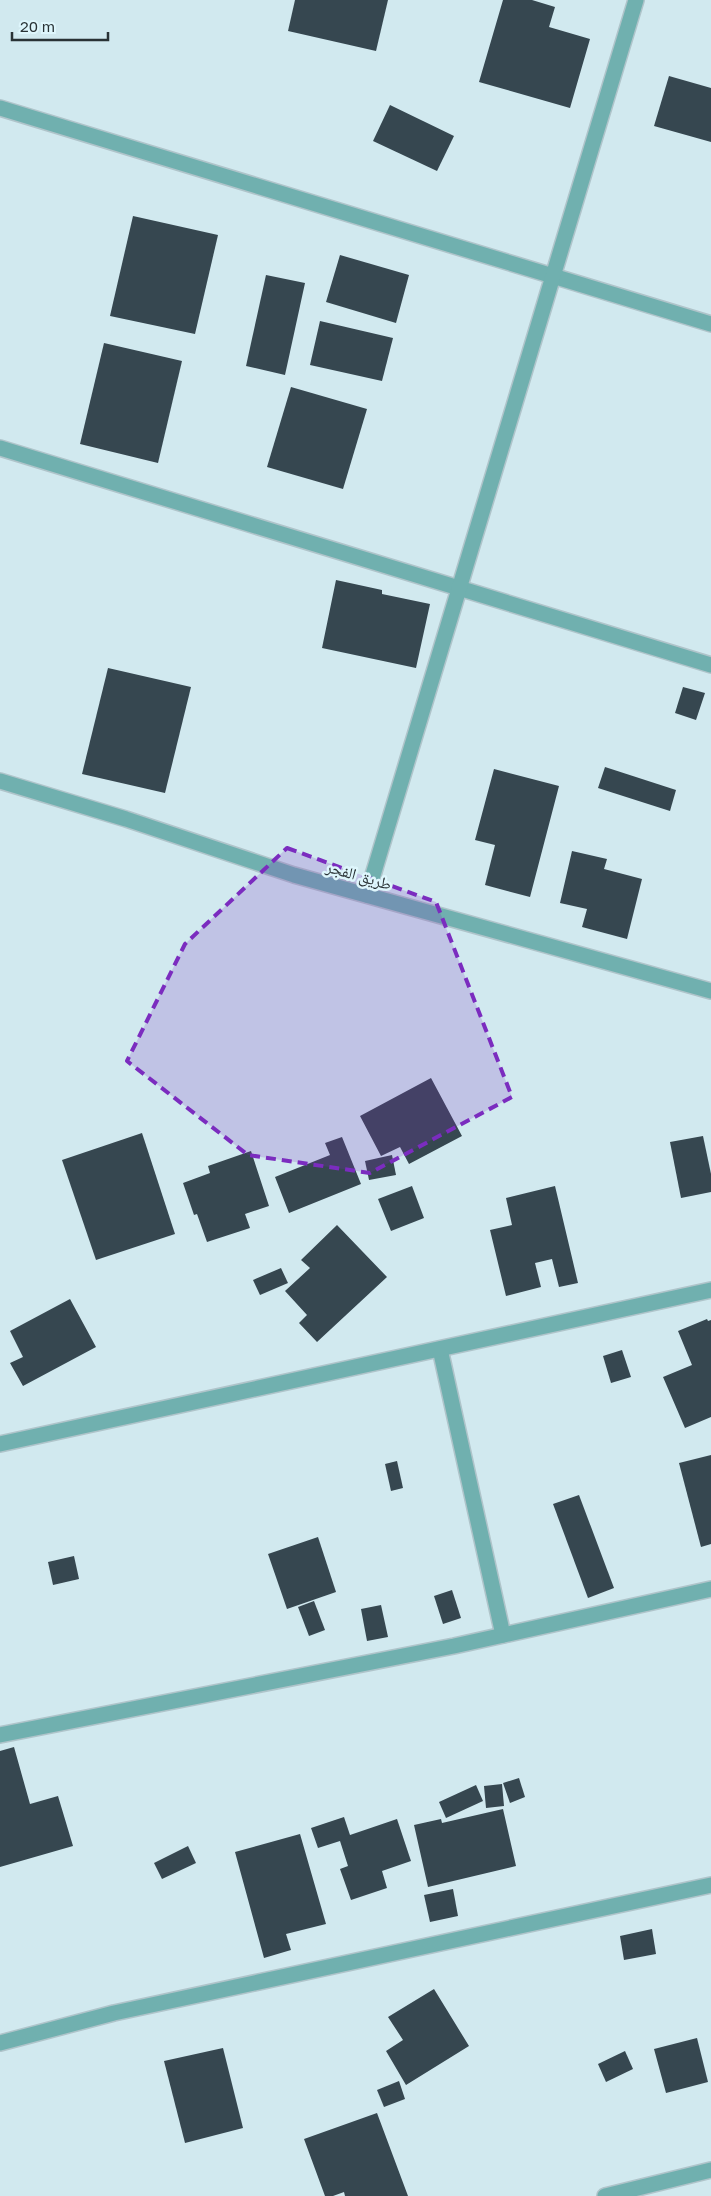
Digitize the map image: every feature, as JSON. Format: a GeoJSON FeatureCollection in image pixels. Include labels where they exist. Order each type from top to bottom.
{"type":"FeatureCollection","features":[{"type":"Feature","properties":{"kind":"street"},"geometry":{"type":"LineString","coordinates":[[367,895],[636,0]]}},
{"type":"Feature","properties":{"kind":"street"},"geometry":{"type":"LineString","coordinates":[[0,108],[711,324]]}},
{"type":"Feature","properties":{"kind":"street"},"geometry":{"type":"LineString","coordinates":[[0,448],[711,665]]}},
{"type":"Feature","properties":{"kind":"street","name":"طريق الفجر"},"geometry":{"type":"LineString","coordinates":[[0,781],[126,819],[294,875],[711,991]]}},
{"type":"Feature","properties":{"kind":"street"},"geometry":{"type":"LineString","coordinates":[[0,1444],[711,1290]]}},
{"type":"Feature","properties":{"kind":"street"},"geometry":{"type":"LineString","coordinates":[[440,1349],[504,1635]]}},
{"type":"Feature","properties":{"kind":"street"},"geometry":{"type":"LineString","coordinates":[[0,1735],[504,1635],[711,1589]]}},
{"type":"Feature","properties":{"kind":"street"},"geometry":{"type":"LineString","coordinates":[[0,2043],[114,2013],[711,1885]]}},
{"type":"Feature","properties":{"kind":"street"},"geometry":{"type":"LineString","coordinates":[[605,2196],[711,2170]]}},
{"type":"Feature","properties":{"kind":"highlighted area"},"geometry":{"type":"Polygon","coordinates":[[[287,848],[436,902],[512,1097],[370,1173],[248,1155],[127,1061],[185,944],[287,848]]]}},
{"type":"Feature","properties":{"kind":"building"},"geometry":{"type":"Polygon","coordinates":[[[295,0],[388,0],[376,51],[288,31],[295,0]]]}},
{"type":"Feature","properties":{"kind":"building"},"geometry":{"type":"Polygon","coordinates":[[[503,0],[532,0],[555,7],[549,27],[590,39],[570,108],[479,82],[503,0]]]}},
{"type":"Feature","properties":{"kind":"building"},"geometry":{"type":"Polygon","coordinates":[[[669,76],[711,88],[711,142],[654,126],[669,76]]]}},
{"type":"Feature","properties":{"kind":"building"},"geometry":{"type":"Polygon","coordinates":[[[390,105],[454,136],[437,171],[373,141],[390,105]]]}},
{"type":"Feature","properties":{"kind":"building"},"geometry":{"type":"Polygon","coordinates":[[[133,216],[218,235],[195,334],[110,316],[133,216]]]}},
{"type":"Feature","properties":{"kind":"building"},"geometry":{"type":"Polygon","coordinates":[[[340,255],[409,275],[396,323],[326,302],[340,255]]]}},
{"type":"Feature","properties":{"kind":"building"},"geometry":{"type":"Polygon","coordinates":[[[266,275],[305,283],[285,375],[246,366],[266,275]]]}},
{"type":"Feature","properties":{"kind":"building"},"geometry":{"type":"Polygon","coordinates":[[[320,321],[393,338],[382,381],[310,365],[320,321]]]}},
{"type":"Feature","properties":{"kind":"building"},"geometry":{"type":"Polygon","coordinates":[[[104,343],[182,361],[158,463],[80,444],[104,343]]]}},
{"type":"Feature","properties":{"kind":"building"},"geometry":{"type":"Polygon","coordinates":[[[291,387],[367,409],[343,489],[267,467],[291,387]]]}},
{"type":"Feature","properties":{"kind":"building"},"geometry":{"type":"Polygon","coordinates":[[[336,580],[382,590],[382,594],[430,604],[416,668],[322,648],[336,580]]]}},
{"type":"Feature","properties":{"kind":"building"},"geometry":{"type":"Polygon","coordinates":[[[108,668],[191,687],[165,793],[82,774],[108,668]]]}},
{"type":"Feature","properties":{"kind":"building"},"geometry":{"type":"Polygon","coordinates":[[[683,687],[705,693],[696,720],[675,713],[683,687]]]}},
{"type":"Feature","properties":{"kind":"building"},"geometry":{"type":"Polygon","coordinates":[[[605,767],[676,790],[670,811],[598,788],[605,767]]]}},
{"type":"Feature","properties":{"kind":"building"},"geometry":{"type":"Polygon","coordinates":[[[494,769],[559,786],[530,897],[485,885],[495,845],[475,840],[494,769]]]}},
{"type":"Feature","properties":{"kind":"building"},"geometry":{"type":"Polygon","coordinates":[[[572,851],[607,859],[604,869],[642,879],[627,939],[582,927],[587,909],[560,903],[572,851]]]}},
{"type":"Feature","properties":{"kind":"building"},"geometry":{"type":"Polygon","coordinates":[[[431,1078],[462,1136],[409,1164],[400,1147],[381,1156],[360,1116],[431,1078]]]}},
{"type":"Feature","properties":{"kind":"building"},"geometry":{"type":"Polygon","coordinates":[[[142,1133],[175,1234],[96,1260],[62,1160],[142,1133]]]}},
{"type":"Feature","properties":{"kind":"building"},"geometry":{"type":"Polygon","coordinates":[[[703,1136],[711,1174],[711,1192],[681,1198],[670,1142],[703,1136]]]}},
{"type":"Feature","properties":{"kind":"building"},"geometry":{"type":"Polygon","coordinates":[[[342,1137],[361,1184],[289,1213],[275,1177],[330,1155],[325,1143],[342,1137]]]}},
{"type":"Feature","properties":{"kind":"building"},"geometry":{"type":"Polygon","coordinates":[[[251,1151],[269,1206],[245,1214],[250,1228],[207,1242],[197,1214],[194,1215],[183,1183],[210,1173],[208,1166],[251,1151]]]}},
{"type":"Feature","properties":{"kind":"building"},"geometry":{"type":"Polygon","coordinates":[[[392,1155],[396,1175],[369,1180],[365,1161],[392,1155]]]}},
{"type":"Feature","properties":{"kind":"building"},"geometry":{"type":"Polygon","coordinates":[[[412,1186],[424,1218],[391,1231],[378,1199],[412,1186]]]}},
{"type":"Feature","properties":{"kind":"building"},"geometry":{"type":"Polygon","coordinates":[[[555,1186],[578,1283],[559,1287],[552,1259],[535,1263],[541,1287],[506,1296],[490,1230],[512,1225],[506,1198],[555,1186]]]}},
{"type":"Feature","properties":{"kind":"building"},"geometry":{"type":"Polygon","coordinates":[[[337,1225],[387,1277],[317,1342],[299,1323],[307,1315],[285,1291],[310,1268],[301,1260],[337,1225]]]}},
{"type":"Feature","properties":{"kind":"building"},"geometry":{"type":"Polygon","coordinates":[[[281,1268],[288,1283],[260,1295],[253,1280],[281,1268]]]}},
{"type":"Feature","properties":{"kind":"building"},"geometry":{"type":"Polygon","coordinates":[[[70,1299],[96,1347],[23,1386],[10,1363],[23,1357],[10,1331],[70,1299]]]}},
{"type":"Feature","properties":{"kind":"building"},"geometry":{"type":"Polygon","coordinates":[[[707,1319],[708,1321],[711,1320],[711,1417],[685,1428],[663,1377],[692,1365],[678,1331],[707,1319]]]}},
{"type":"Feature","properties":{"kind":"building"},"geometry":{"type":"Polygon","coordinates":[[[622,1350],[631,1377],[611,1383],[603,1356],[622,1350]]]}},
{"type":"Feature","properties":{"kind":"building"},"geometry":{"type":"Polygon","coordinates":[[[711,1455],[711,1544],[701,1547],[679,1463],[711,1455]]]}},
{"type":"Feature","properties":{"kind":"building"},"geometry":{"type":"Polygon","coordinates":[[[397,1461],[403,1488],[391,1491],[385,1464],[397,1461]]]}},
{"type":"Feature","properties":{"kind":"building"},"geometry":{"type":"Polygon","coordinates":[[[579,1495],[614,1588],[588,1598],[553,1504],[579,1495]]]}},
{"type":"Feature","properties":{"kind":"building"},"geometry":{"type":"Polygon","coordinates":[[[318,1537],[336,1592],[287,1609],[268,1554],[318,1537]]]}},
{"type":"Feature","properties":{"kind":"building"},"geometry":{"type":"Polygon","coordinates":[[[74,1556],[79,1579],[53,1585],[48,1562],[74,1556]]]}},
{"type":"Feature","properties":{"kind":"building"},"geometry":{"type":"Polygon","coordinates":[[[452,1590],[461,1618],[443,1624],[434,1596],[452,1590]]]}},
{"type":"Feature","properties":{"kind":"building"},"geometry":{"type":"Polygon","coordinates":[[[314,1601],[325,1630],[309,1636],[298,1607],[314,1601]]]}},
{"type":"Feature","properties":{"kind":"building"},"geometry":{"type":"Polygon","coordinates":[[[381,1605],[388,1637],[367,1641],[361,1609],[381,1605]]]}},
{"type":"Feature","properties":{"kind":"building"},"geometry":{"type":"Polygon","coordinates":[[[14,1747],[30,1804],[58,1796],[73,1846],[0,1867],[0,1751],[14,1747]]]}},
{"type":"Feature","properties":{"kind":"building"},"geometry":{"type":"Polygon","coordinates":[[[519,1778],[525,1797],[510,1803],[503,1783],[519,1778]]]}},
{"type":"Feature","properties":{"kind":"building"},"geometry":{"type":"Polygon","coordinates":[[[502,1784],[504,1806],[486,1808],[484,1786],[502,1784]]]}},
{"type":"Feature","properties":{"kind":"building"},"geometry":{"type":"Polygon","coordinates":[[[476,1785],[483,1801],[446,1818],[439,1802],[476,1785]]]}},
{"type":"Feature","properties":{"kind":"building"},"geometry":{"type":"Polygon","coordinates":[[[503,1809],[516,1866],[428,1887],[414,1825],[441,1819],[442,1823],[503,1809]]]}},
{"type":"Feature","properties":{"kind":"building"},"geometry":{"type":"Polygon","coordinates":[[[344,1817],[350,1835],[397,1819],[411,1861],[382,1871],[387,1888],[351,1900],[340,1869],[348,1866],[340,1841],[318,1848],[311,1828],[344,1817]]]}},
{"type":"Feature","properties":{"kind":"building"},"geometry":{"type":"Polygon","coordinates":[[[300,1834],[326,1924],[286,1934],[291,1950],[264,1958],[235,1852],[300,1834]]]}},
{"type":"Feature","properties":{"kind":"building"},"geometry":{"type":"Polygon","coordinates":[[[188,1846],[196,1863],[162,1879],[154,1863],[188,1846]]]}},
{"type":"Feature","properties":{"kind":"building"},"geometry":{"type":"Polygon","coordinates":[[[453,1889],[458,1916],[430,1922],[424,1895],[453,1889]]]}},
{"type":"Feature","properties":{"kind":"building"},"geometry":{"type":"Polygon","coordinates":[[[652,1929],[656,1954],[624,1960],[620,1936],[652,1929]]]}},
{"type":"Feature","properties":{"kind":"building"},"geometry":{"type":"Polygon","coordinates":[[[434,1989],[469,2046],[406,2085],[386,2051],[403,2040],[388,2017],[434,1989]]]}},
{"type":"Feature","properties":{"kind":"building"},"geometry":{"type":"Polygon","coordinates":[[[697,2038],[708,2082],[666,2093],[654,2049],[697,2038]]]}},
{"type":"Feature","properties":{"kind":"building"},"geometry":{"type":"Polygon","coordinates":[[[223,2048],[243,2128],[185,2143],[164,2061],[223,2048]]]}},
{"type":"Feature","properties":{"kind":"building"},"geometry":{"type":"Polygon","coordinates":[[[625,2051],[633,2069],[606,2082],[598,2064],[625,2051]]]}},
{"type":"Feature","properties":{"kind":"building"},"geometry":{"type":"Polygon","coordinates":[[[399,2081],[405,2099],[384,2107],[377,2090],[399,2081]]]}},
{"type":"Feature","properties":{"kind":"building"},"geometry":{"type":"Polygon","coordinates":[[[377,2113],[408,2196],[345,2196],[344,2192],[333,2196],[325,2196],[304,2139],[377,2113]]]}}]}
